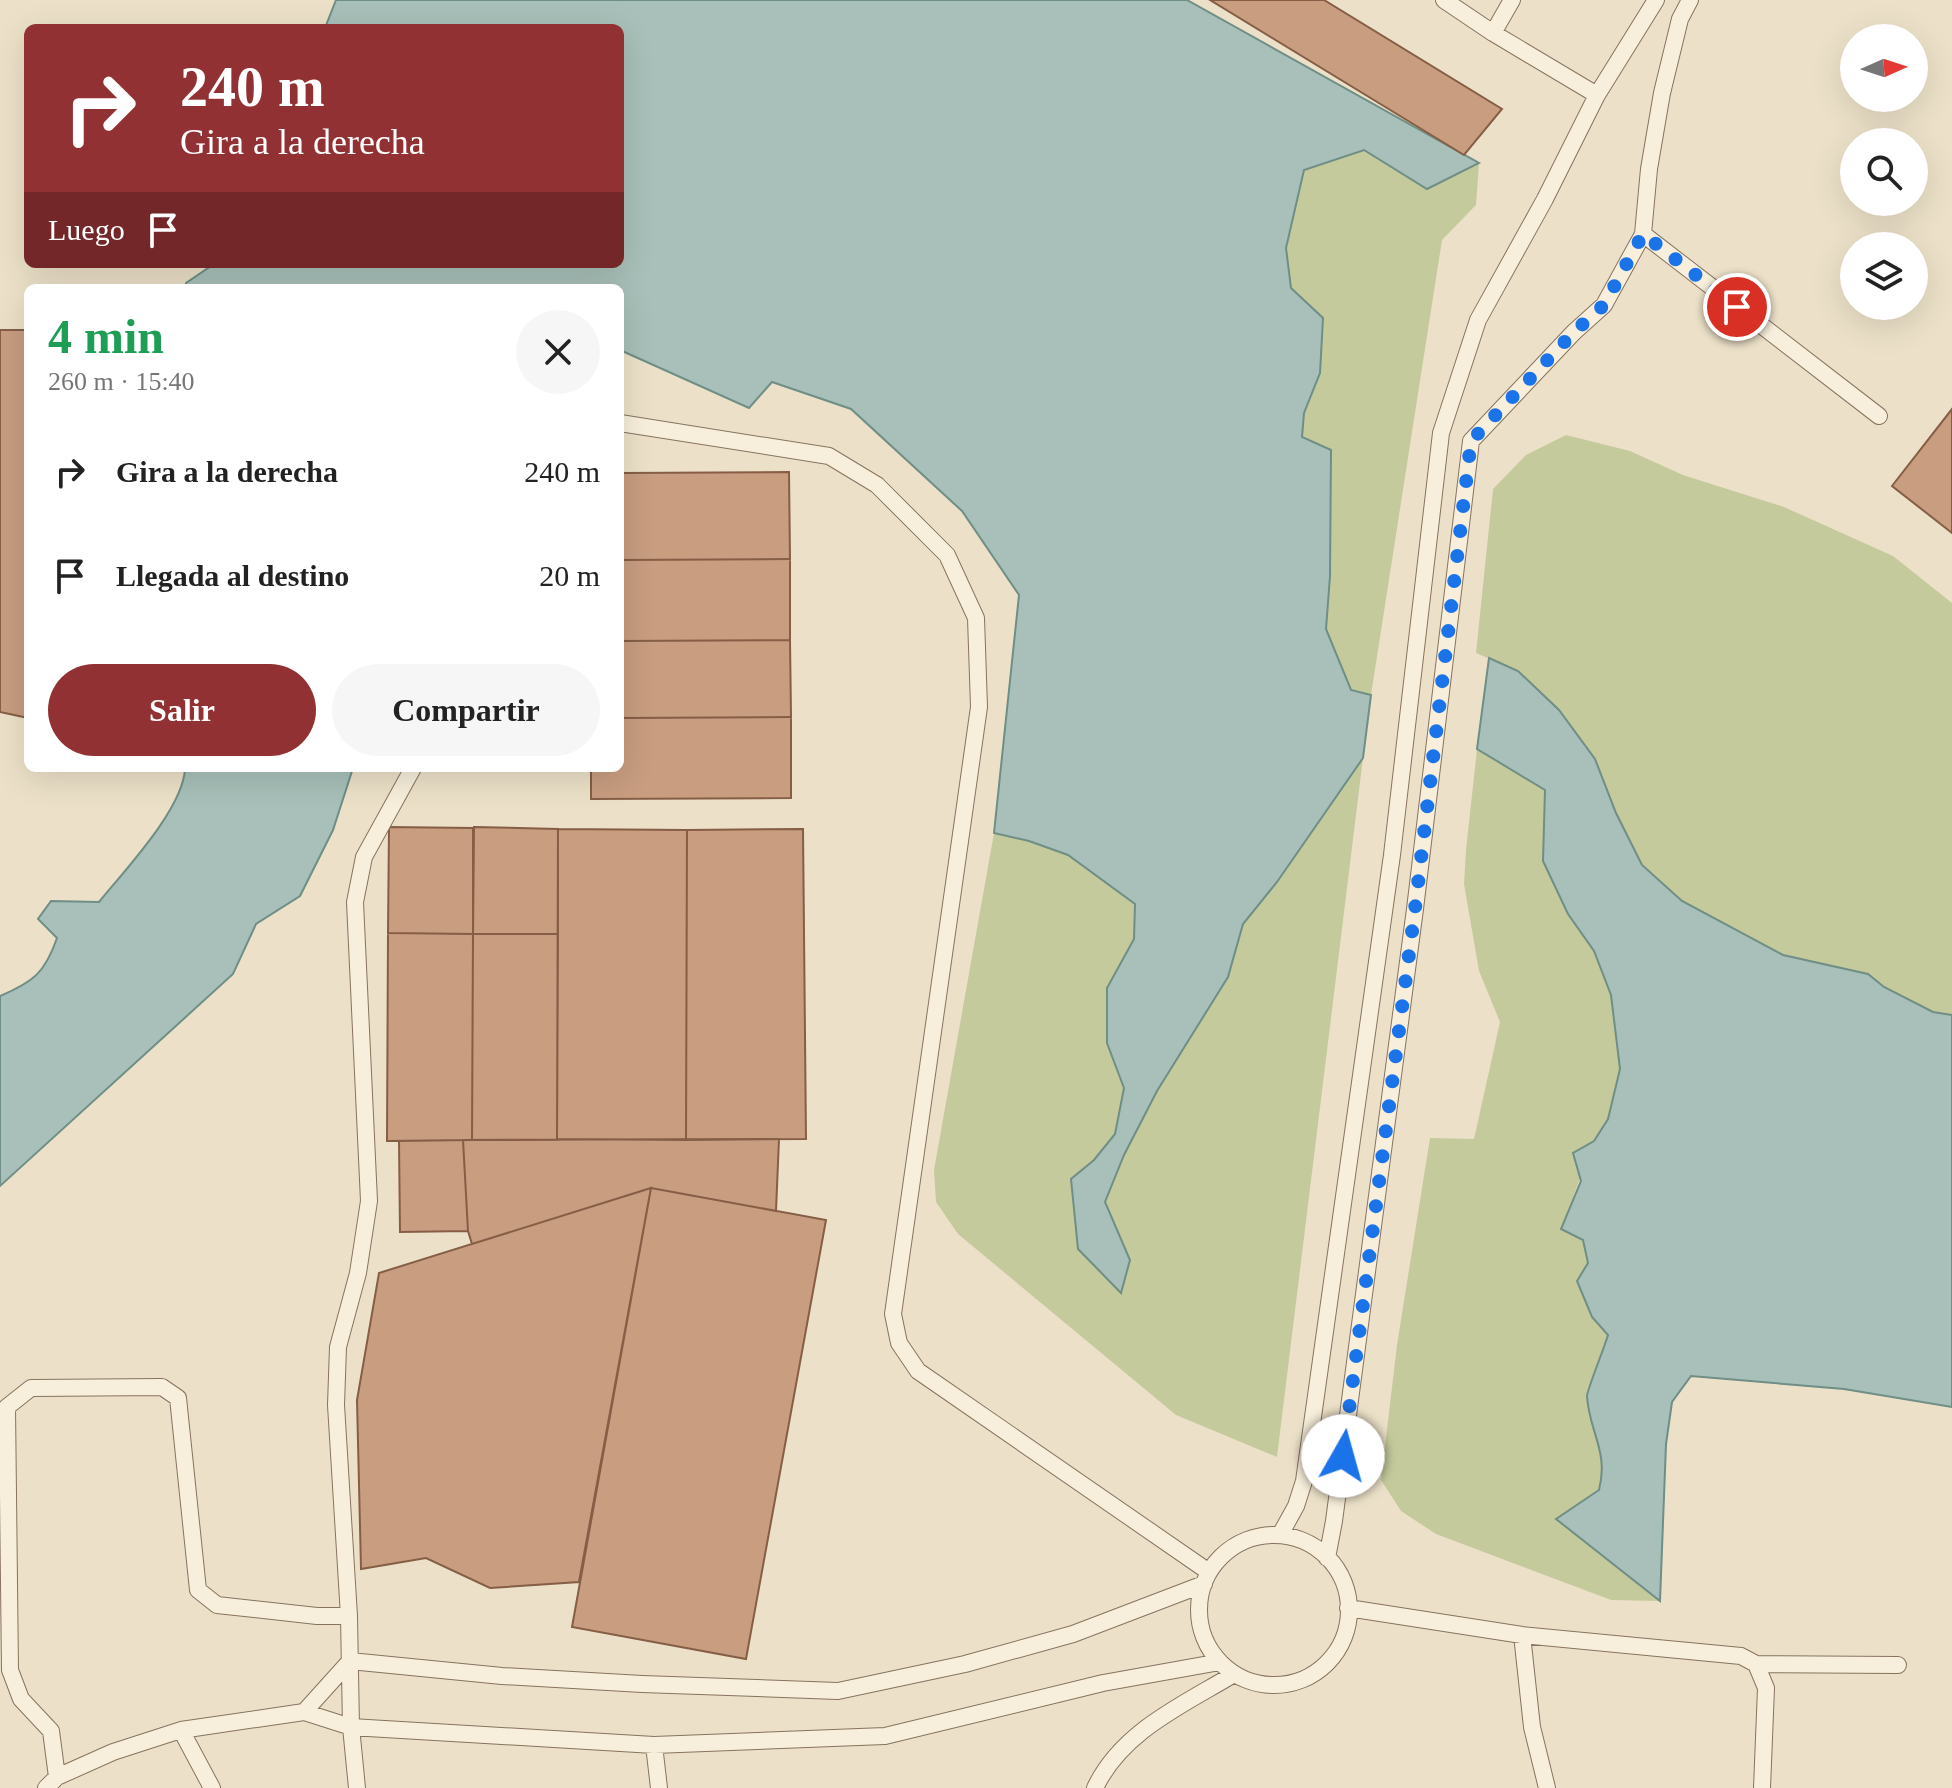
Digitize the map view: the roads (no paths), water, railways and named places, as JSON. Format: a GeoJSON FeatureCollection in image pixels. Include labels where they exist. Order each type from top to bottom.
{"type":"FeatureCollection","features":[{"type":"Feature","properties":{"kind":"lane"},"geometry":{"type":"LineString","coordinates":[[1444,0],[1597,95]]}},
{"type":"Feature","properties":{"kind":"lane"},"geometry":{"type":"LineString","coordinates":[[1493,33],[1512,0]]}},
{"type":"Feature","properties":{"kind":"lane"},"geometry":{"type":"LineString","coordinates":[[1280,1535],[1296,1506],[1304,1481],[1392,855],[1441,433],[1478,320],[1545,199],[1597,95],[1656,0]]}},
{"type":"Feature","properties":{"kind":"lane"},"geometry":{"type":"LineString","coordinates":[[1327,1558],[1415,909],[1471,441],[1574,332],[1604,305],[1643,234],[1649,169],[1662,93],[1680,19],[1690,0]]}},
{"type":"Feature","properties":{"kind":"lane"},"geometry":{"type":"LineString","coordinates":[[1643,234],[1879,416]]}},
{"type":"Feature","properties":{"kind":"lane"},"geometry":{"type":"LineString","coordinates":[[624,424],[829,456],[877,485],[947,555],[976,618],[979,707],[893,1314],[899,1343],[918,1371],[1206,1578]]}},
{"type":"Feature","properties":{"kind":"lane"},"geometry":{"type":"LineString","coordinates":[[357,1788],[351,1727],[349,1616],[336,1405],[338,1347],[358,1273],[369,1201],[355,902],[364,857],[411,772]]}},
{"type":"Feature","properties":{"kind":"lane"},"geometry":{"type":"LineString","coordinates":[[349,1616],[317,1616],[217,1605],[198,1590],[178,1398],[162,1387],[31,1388],[7,1407],[10,1670],[21,1699],[51,1731],[52,1782],[113,1752],[181,1730],[304,1712],[351,1727],[654,1745],[885,1736],[1103,1683],[1220,1662]]}},
{"type":"Feature","properties":{"kind":"lane"},"geometry":{"type":"LineString","coordinates":[[1280,1535],[1298,1539],[1327,1558],[1342,1581],[1348,1608],[1342,1639],[1335,1654],[1311,1675],[1280,1685],[1248,1681],[1220,1662],[1209,1649],[1203,1634],[1200,1601],[1206,1578],[1229,1549],[1262,1536],[1280,1535]]}},
{"type":"Feature","properties":{"kind":"lane"},"geometry":{"type":"LineString","coordinates":[[350,1661],[518,1677],[838,1691],[965,1664],[1073,1634],[1206,1578]]}},
{"type":"Feature","properties":{"kind":"lane"},"geometry":{"type":"LineString","coordinates":[[1348,1608],[1522,1635],[1741,1656],[1756,1664],[1898,1665]]}},
{"type":"Feature","properties":{"kind":"lane"},"geometry":{"type":"LineString","coordinates":[[1522,1635],[1532,1727],[1547,1788]]}},
{"type":"Feature","properties":{"kind":"lane"},"geometry":{"type":"LineString","coordinates":[[304,1712],[350,1661]]}},
{"type":"Feature","properties":{"kind":"lane"},"geometry":{"type":"LineString","coordinates":[[1756,1664],[1766,1688],[1762,1788]]}},
{"type":"Feature","properties":{"kind":"lane"},"geometry":{"type":"LineString","coordinates":[[1095,1788],[1135,1734],[1234,1674]]}},
{"type":"Feature","properties":{"kind":"lane"},"geometry":{"type":"LineString","coordinates":[[181,1730],[212,1788]]}},
{"type":"Feature","properties":{"kind":"lane"},"geometry":{"type":"LineString","coordinates":[[654,1745],[659,1788]]}},
{"type":"Feature","properties":{"kind":"water"},"geometry":{"type":"Polygon","coordinates":[[[336,0],[1187,0],[1479,163],[1427,189],[1364,150],[1304,170],[1286,248],[1291,288],[1323,318],[1320,373],[1304,413],[1302,437],[1331,450],[1330,576],[1326,629],[1351,690],[1371,695],[1363,758],[1277,882],[1243,924],[1228,977],[1157,1091],[1124,1155],[1105,1202],[1130,1260],[1121,1293],[1078,1249],[1071,1179],[1094,1160],[1115,1134],[1124,1088],[1107,1043],[1107,988],[1134,939],[1135,904],[1068,855],[994,833],[1019,595],[962,511],[851,409],[772,382],[749,408],[624,352],[624,284],[186,284],[208,268],[624,268],[624,24],[327,24],[336,0]]]}},
{"type":"Feature","properties":{"kind":"water"},"geometry":{"type":"Polygon","coordinates":[[[1489,658],[1518,671],[1559,710],[1595,759],[1616,813],[1642,865],[1682,901],[1783,955],[1868,974],[1884,987],[1933,1012],[1952,1015],[1952,1407],[1844,1389],[1691,1376],[1672,1402],[1666,1444],[1660,1601],[1556,1519],[1599,1490],[1601,1476],[1602,1464],[1587,1396],[1608,1335],[1592,1317],[1577,1281],[1588,1263],[1583,1240],[1561,1229],[1581,1181],[1573,1153],[1594,1141],[1608,1119],[1620,1069],[1611,995],[1594,951],[1568,914],[1543,861],[1545,790],[1477,749],[1489,658]]]}},
{"type":"Feature","properties":{"kind":"water"},"geometry":{"type":"Polygon","coordinates":[[[184,772],[352,772],[333,830],[300,896],[256,924],[233,974],[0,1186],[0,996],[29,981],[48,960],[57,938],[38,919],[51,901],[99,902],[164,820],[182,784],[184,772]]]}}]}
